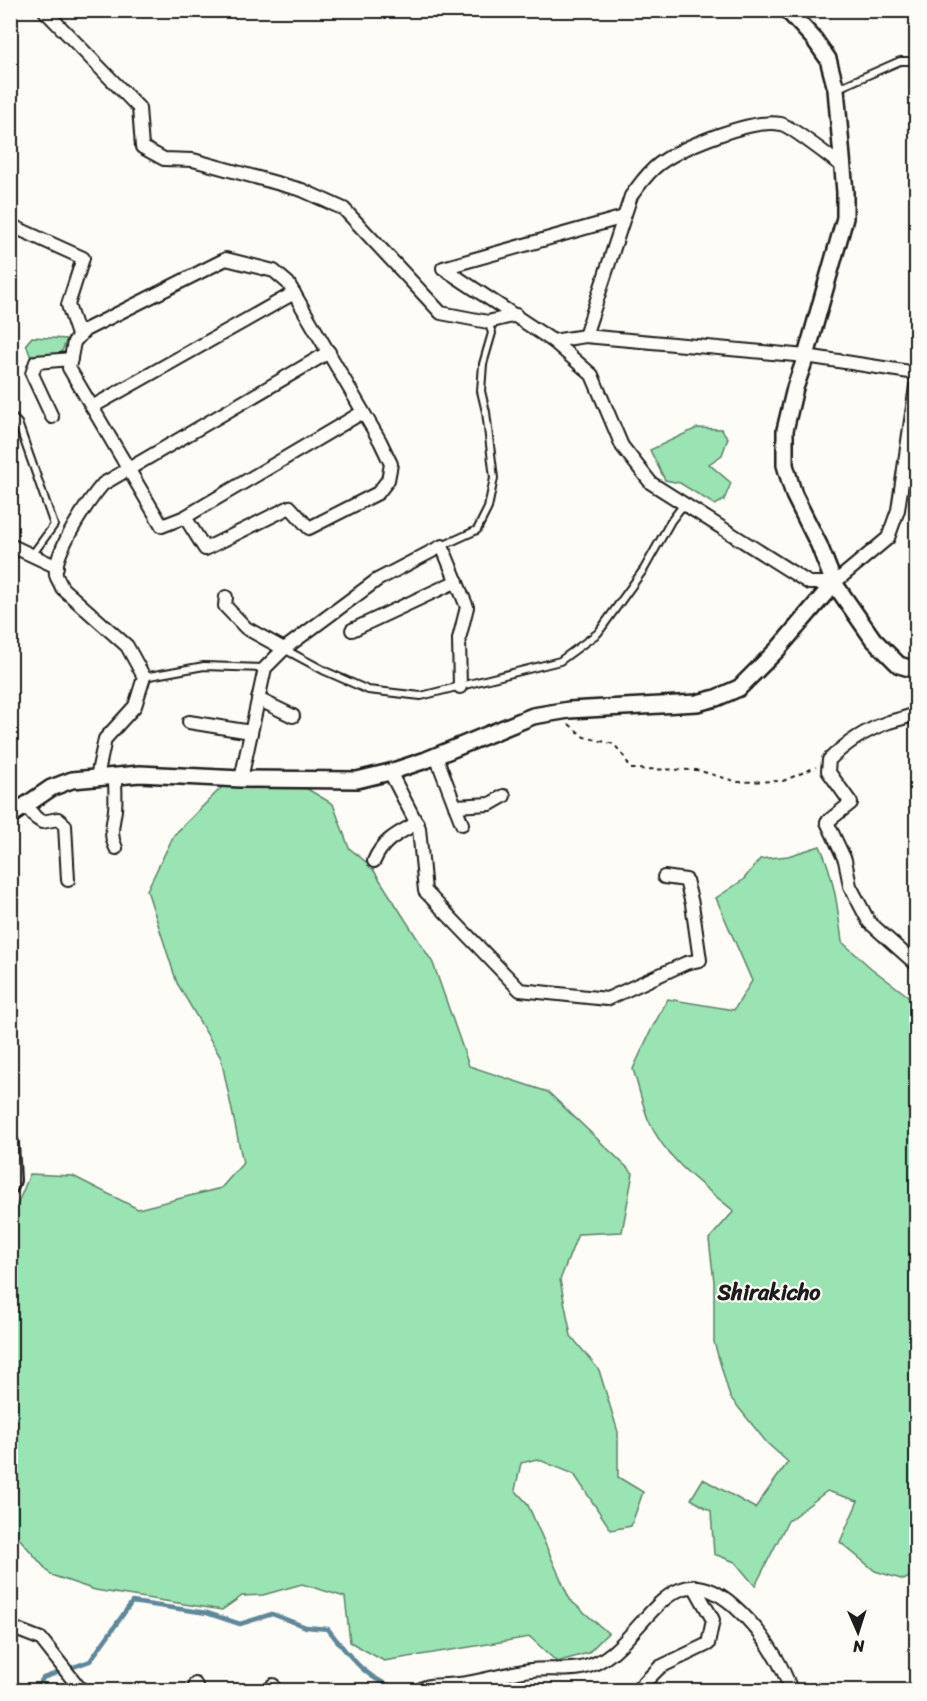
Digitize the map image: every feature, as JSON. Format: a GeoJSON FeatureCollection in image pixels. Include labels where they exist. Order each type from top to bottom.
{"type":"FeatureCollection","features":[{"type":"Feature","properties":{"kind":"street"},"geometry":{"type":"LineString","coordinates":[[44,10],[139,108],[142,147],[164,159],[193,160],[302,190],[344,209],[441,313],[488,322],[516,315]]}},
{"type":"Feature","properties":{"kind":"street"},"geometry":{"type":"LineString","coordinates":[[788,10],[814,39],[828,59],[836,89],[844,218],[795,388],[785,430],[785,465],[794,495],[819,545],[834,583],[873,639],[899,664],[916,670]]}},
{"type":"Feature","properties":{"kind":"street"},"geometry":{"type":"LineString","coordinates":[[585,336],[632,196],[644,177],[660,163],[719,134],[766,123],[783,124],[842,166]]}},
{"type":"Feature","properties":{"kind":"street"},"geometry":{"type":"LineString","coordinates":[[624,217],[443,268],[553,341],[592,375],[622,446],[651,483],[809,583],[834,583]]}},
{"type":"Feature","properties":{"kind":"street"},"geometry":{"type":"LineString","coordinates":[[11,229],[83,258],[68,305],[78,335]]}},
{"type":"Feature","properties":{"kind":"street"},"geometry":{"type":"LineString","coordinates":[[185,517],[205,549],[290,507],[309,528],[378,493],[388,480],[391,464],[363,412],[329,352],[288,283],[274,271],[226,259],[85,330],[74,342],[69,368],[162,526],[185,517],[363,412]]}},
{"type":"Feature","properties":{"kind":"street"},"geometry":{"type":"LineString","coordinates":[[92,407],[294,293]]}},
{"type":"Feature","properties":{"kind":"street"},"geometry":{"type":"LineString","coordinates":[[553,341],[585,336],[806,356],[916,373]]}},
{"type":"Feature","properties":{"kind":"street"},"geometry":{"type":"LineString","coordinates":[[97,777],[105,740],[135,706],[144,677],[127,646],[62,588],[57,575],[58,560],[73,528],[93,495],[103,484],[329,352]]}},
{"type":"Feature","properties":{"kind":"street"},"geometry":{"type":"LineString","coordinates":[[52,417],[32,374],[36,362],[71,359]]}},
{"type":"Feature","properties":{"kind":"street"},"geometry":{"type":"LineString","coordinates":[[10,816],[51,788],[72,780],[140,774],[241,779],[357,780],[390,772],[436,756],[533,716],[566,711],[697,703],[740,688],[778,649],[834,583],[888,538],[898,510],[916,386]]}},
{"type":"Feature","properties":{"kind":"street"},"geometry":{"type":"LineString","coordinates":[[10,545],[57,567]]}},
{"type":"Feature","properties":{"kind":"street"},"geometry":{"type":"LineString","coordinates":[[241,779],[265,668],[284,649],[377,580],[442,546],[467,607],[459,639],[460,687]]}},
{"type":"Feature","properties":{"kind":"street"},"geometry":{"type":"LineString","coordinates":[[352,630],[456,581]]}},
{"type":"Feature","properties":{"kind":"street"},"geometry":{"type":"LineString","coordinates":[[226,597],[225,606],[246,628],[284,649]]}},
{"type":"Feature","properties":{"kind":"street"},"geometry":{"type":"LineString","coordinates":[[258,699],[293,717]]}},
{"type":"Feature","properties":{"kind":"street"},"geometry":{"type":"LineString","coordinates":[[916,712],[907,718],[871,730],[844,745],[829,760],[828,771],[850,804],[827,822],[845,860],[850,886],[869,922],[916,964]]}},
{"type":"Feature","properties":{"kind":"street"},"geometry":{"type":"LineString","coordinates":[[189,722],[251,732]]}},
{"type":"Feature","properties":{"kind":"street"},"geometry":{"type":"LineString","coordinates":[[436,756],[462,824]]}},
{"type":"Feature","properties":{"kind":"street"},"geometry":{"type":"LineString","coordinates":[[390,772],[419,828],[425,891],[520,990],[607,999],[686,963],[700,960],[686,880],[664,877]]}},
{"type":"Feature","properties":{"kind":"street"},"geometry":{"type":"LineString","coordinates":[[115,776],[115,809],[111,826],[112,839],[116,848]]}},
{"type":"Feature","properties":{"kind":"street"},"geometry":{"type":"LineString","coordinates":[[455,806],[490,804],[504,796]]}},
{"type":"Feature","properties":{"kind":"street"},"geometry":{"type":"LineString","coordinates":[[25,805],[42,822],[58,819],[65,825],[68,880]]}},
{"type":"Feature","properties":{"kind":"street"},"geometry":{"type":"LineString","coordinates":[[374,861],[379,849],[389,838],[417,823]]}},
{"type":"Feature","properties":{"kind":"street"},"geometry":{"type":"LineString","coordinates":[[10,1143],[12,1180],[10,1186]]}},
{"type":"Feature","properties":{"kind":"street"},"geometry":{"type":"LineString","coordinates":[[637,1690],[660,1667],[708,1644],[713,1620],[694,1586]]}},
{"type":"Feature","properties":{"kind":"street"},"geometry":{"type":"LineString","coordinates":[[420,1690],[426,1686],[465,1687],[515,1672],[584,1668],[617,1649],[664,1599],[683,1587],[694,1586],[709,1589],[726,1598],[744,1614],[775,1655],[791,1690]]}},
{"type":"Feature","properties":{"kind":"street"},"geometry":{"type":"LineString","coordinates":[[10,1627],[42,1639],[81,1690]]}},
{"type":"Feature","properties":{"kind":"lane"},"geometry":{"type":"LineString","coordinates":[[836,89],[900,61],[916,61]]}},
{"type":"Feature","properties":{"kind":"lane"},"geometry":{"type":"LineString","coordinates":[[442,546],[477,530],[488,508],[494,478],[486,412],[481,391],[483,364],[492,333],[488,322]]}},
{"type":"Feature","properties":{"kind":"lane"},"geometry":{"type":"LineString","coordinates":[[10,415],[18,423],[54,525],[32,555]]}},
{"type":"Feature","properties":{"kind":"lane"},"geometry":{"type":"LineString","coordinates":[[284,649],[368,690],[421,696],[560,662],[598,633],[644,569],[684,503]]}},
{"type":"Feature","properties":{"kind":"lane"},"geometry":{"type":"LineString","coordinates":[[144,677],[204,666],[265,668]]}},
{"type":"Feature","properties":{"kind":"path"},"geometry":{"type":"LineString","coordinates":[[566,711],[570,727],[584,737],[614,744],[631,769],[697,770],[738,782],[783,781],[805,773],[829,760]]}},
{"type":"Feature","properties":{"kind":"green space"},"geometry":{"type":"Polygon","coordinates":[[[32,337],[67,339],[59,358],[32,361],[26,344],[32,337]]]}},
{"type":"Feature","properties":{"kind":"green space"},"geometry":{"type":"Polygon","coordinates":[[[697,428],[721,429],[728,438],[722,455],[709,464],[731,483],[724,500],[715,505],[680,483],[665,480],[650,450],[697,428]]]}},
{"type":"Feature","properties":{"kind":"green space"},"geometry":{"type":"Polygon","coordinates":[[[223,786],[304,787],[333,804],[349,848],[371,866],[433,963],[469,1066],[548,1092],[633,1173],[622,1232],[578,1234],[560,1280],[571,1336],[599,1370],[618,1432],[618,1477],[643,1492],[631,1526],[611,1530],[574,1474],[537,1459],[521,1463],[515,1490],[527,1503],[570,1600],[608,1633],[588,1653],[557,1662],[530,1637],[384,1661],[350,1642],[345,1597],[302,1584],[263,1595],[242,1596],[222,1610],[95,1590],[51,1575],[11,1529],[10,1222],[30,1174],[73,1176],[138,1209],[221,1188],[243,1163],[221,1058],[177,983],[147,890],[174,835],[223,786]]]}},
{"type":"Feature","properties":{"kind":"green space"},"geometry":{"type":"Polygon","coordinates":[[[820,846],[832,881],[842,942],[871,968],[916,1002],[916,1573],[904,1580],[875,1571],[840,1542],[858,1501],[827,1491],[788,1521],[755,1586],[735,1562],[714,1554],[711,1511],[691,1499],[703,1479],[755,1508],[788,1462],[767,1443],[730,1397],[714,1342],[714,1282],[709,1239],[734,1211],[685,1170],[664,1146],[648,1119],[633,1069],[668,999],[734,1010],[752,981],[716,898],[743,880],[760,859],[788,856],[820,846]]]}},
{"type":"Feature","properties":{"kind":"waterway"},"geometry":{"type":"LineString","coordinates":[[36,1690],[43,1678],[90,1661],[132,1602],[207,1613],[240,1624],[272,1614],[306,1627],[328,1629],[352,1659],[371,1676],[393,1687],[406,1690]]}},
{"type":"Feature","properties":{"kind":"district","name":"Shirakicho"},"geometry":{"type":"Point","coordinates":[769,1292]}}]}
